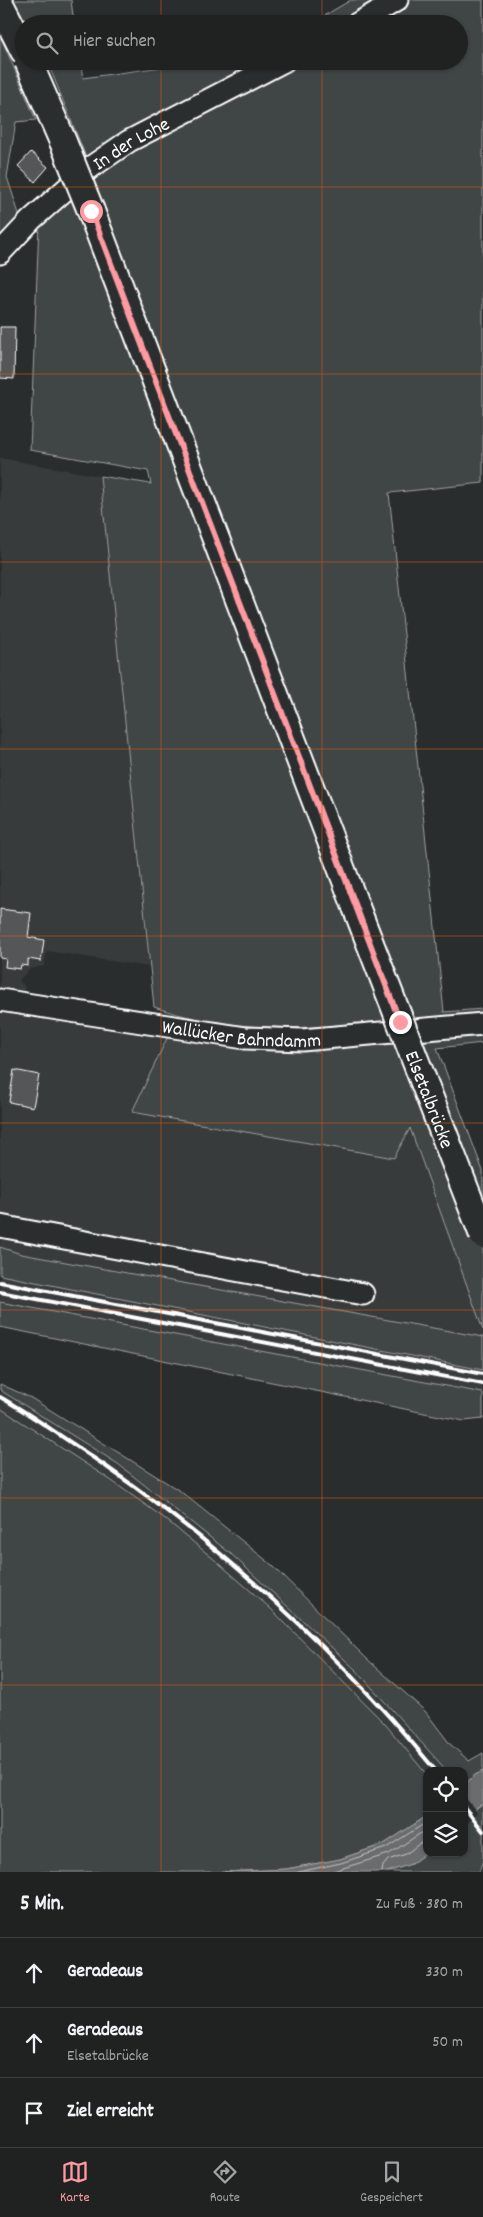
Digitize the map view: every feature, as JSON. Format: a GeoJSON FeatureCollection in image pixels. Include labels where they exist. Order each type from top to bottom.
{"type":"FeatureCollection","features":[{"type":"Feature","properties":{"kind":"main road","name":"Elsetalbrücke"},"geometry":{"type":"LineString","coordinates":[[0,4],[15,35]]}},
{"type":"Feature","properties":{"kind":"main road","name":"Elsetalbrücke"},"geometry":{"type":"LineString","coordinates":[[31,70],[91,211],[483,1235]]}},
{"type":"Feature","properties":{"kind":"street"},"geometry":{"type":"LineString","coordinates":[[372,15],[396,0]]}},
{"type":"Feature","properties":{"kind":"street","name":"In der Lohe"},"geometry":{"type":"LineString","coordinates":[[0,253],[31,220],[90,167],[129,141],[267,70]]}},
{"type":"Feature","properties":{"kind":"street","name":"Wallücker Bahndamm"},"geometry":{"type":"LineString","coordinates":[[0,1000],[245,1038],[302,1040],[483,1024]]}},
{"type":"Feature","properties":{"kind":"street"},"geometry":{"type":"LineString","coordinates":[[0,1226],[363,1294]]}},
{"type":"Feature","properties":{"kind":"shaded area"},"geometry":{"type":"Polygon","coordinates":[[[14,0],[71,0],[73,15],[22,15],[14,0]]]}},
{"type":"Feature","properties":{"kind":"shaded area"},"geometry":{"type":"Polygon","coordinates":[[[351,0],[483,0],[483,483],[389,493],[444,1012],[483,1009],[483,1043],[437,1048],[483,1171],[483,1330],[410,1128],[394,1158],[132,1112],[169,1034],[342,1042],[335,1026],[289,1028],[244,1026],[199,1019],[154,1007],[100,476],[151,484],[148,471],[30,450],[39,224],[86,157],[51,70],[82,70],[83,78],[140,70],[468,70],[468,15],[325,15],[351,0]]]}},
{"type":"Feature","properties":{"kind":"shaded area"},"geometry":{"type":"Polygon","coordinates":[[[0,35],[36,120],[16,122],[7,177],[21,220],[0,240],[0,35]]]}},
{"type":"Feature","properties":{"kind":"shaded area"},"geometry":{"type":"Polygon","coordinates":[[[0,458],[100,476],[149,967],[47,951],[44,966],[30,969],[19,980],[25,987],[21,1000],[0,996],[0,458]]]}},
{"type":"Feature","properties":{"kind":"shaded area"},"geometry":{"type":"Polygon","coordinates":[[[0,1009],[169,1034],[133,1113],[410,1128],[483,1330],[483,1337],[21,1254],[0,1247],[0,1009]]]}},
{"type":"Feature","properties":{"kind":"shaded area"},"geometry":{"type":"Polygon","coordinates":[[[0,1247],[21,1254],[483,1337],[483,1370],[0,1275],[0,1247]]]}},
{"type":"Feature","properties":{"kind":"shaded area"},"geometry":{"type":"Polygon","coordinates":[[[0,1275],[483,1370],[483,1393],[0,1302],[0,1275]]]}},
{"type":"Feature","properties":{"kind":"shaded area"},"geometry":{"type":"Polygon","coordinates":[[[0,1302],[483,1393],[483,1419],[464,1421],[0,1327],[0,1302]]]}},
{"type":"Feature","properties":{"kind":"shaded area"},"geometry":{"type":"Polygon","coordinates":[[[0,1384],[31,1398],[180,1491],[272,1565],[366,1658],[425,1711],[450,1744],[469,1761],[483,1753],[483,1771],[468,1781],[468,1767],[443,1767],[356,1670],[231,1554],[118,1464],[0,1390],[0,1384]]]}},
{"type":"Feature","properties":{"kind":"shaded area"},"geometry":{"type":"Polygon","coordinates":[[[0,1390],[118,1464],[231,1554],[356,1670],[443,1767],[423,1767],[423,1770],[386,1725],[343,1681],[270,1608],[221,1565],[109,1479],[0,1408],[0,1390]]]}},
{"type":"Feature","properties":{"kind":"shaded area"},"geometry":{"type":"Polygon","coordinates":[[[0,1408],[109,1479],[164,1518],[270,1608],[386,1725],[423,1770],[423,1819],[384,1844],[337,1860],[286,1869],[224,1872],[0,1872],[0,1408]]]}},
{"type":"Feature","properties":{"kind":"shaded area"},"geometry":{"type":"Polygon","coordinates":[[[483,1804],[483,1860],[479,1872],[387,1872],[411,1864],[423,1855],[423,1857],[468,1857],[468,1819],[476,1808],[483,1804]]]}},
{"type":"Feature","properties":{"kind":"water"},"geometry":{"type":"Polygon","coordinates":[[[483,1771],[483,1804],[477,1807],[468,1819],[468,1781],[483,1771]]]}},
{"type":"Feature","properties":{"kind":"water"},"geometry":{"type":"Polygon","coordinates":[[[423,1819],[423,1855],[411,1864],[387,1872],[224,1872],[286,1869],[340,1859],[384,1844],[423,1819]]]}},
{"type":"Feature","properties":{"kind":"pier"},"geometry":{"type":"Polygon","coordinates":[[[468,1801],[477,1812],[468,1823],[468,1801]]]}},
{"type":"Feature","properties":{"kind":"building"},"geometry":{"type":"Polygon","coordinates":[[[31,152],[48,167],[35,182],[18,166],[31,152]]]}},
{"type":"Feature","properties":{"kind":"building"},"geometry":{"type":"Polygon","coordinates":[[[0,327],[15,327],[14,379],[0,378],[0,327]]]}},
{"type":"Feature","properties":{"kind":"building"},"geometry":{"type":"Polygon","coordinates":[[[0,909],[31,913],[28,937],[44,940],[41,961],[28,959],[28,966],[21,965],[20,969],[5,967],[6,959],[0,958],[0,909]]]}},
{"type":"Feature","properties":{"kind":"building"},"geometry":{"type":"Polygon","coordinates":[[[14,1070],[39,1075],[33,1107],[9,1102],[14,1070]]]}},
{"type":"Feature","properties":{"kind":"railway"},"geometry":{"type":"LineString","coordinates":[[0,1282],[483,1374]]}},
{"type":"Feature","properties":{"kind":"railway"},"geometry":{"type":"LineString","coordinates":[[0,1292],[483,1384]]}},
{"type":"Feature","properties":{"kind":"railway"},"geometry":{"type":"LineString","coordinates":[[0,1397],[123,1479],[220,1554],[266,1594],[355,1679],[433,1767]]}},
{"type":"Feature","properties":{"kind":"railway"},"geometry":{"type":"LineString","coordinates":[[468,1812],[483,1831]]}},
{"type":"Feature","properties":{"kind":"route"},"geometry":{"type":"LineString","coordinates":[[91,211],[400,1022]]}}]}
